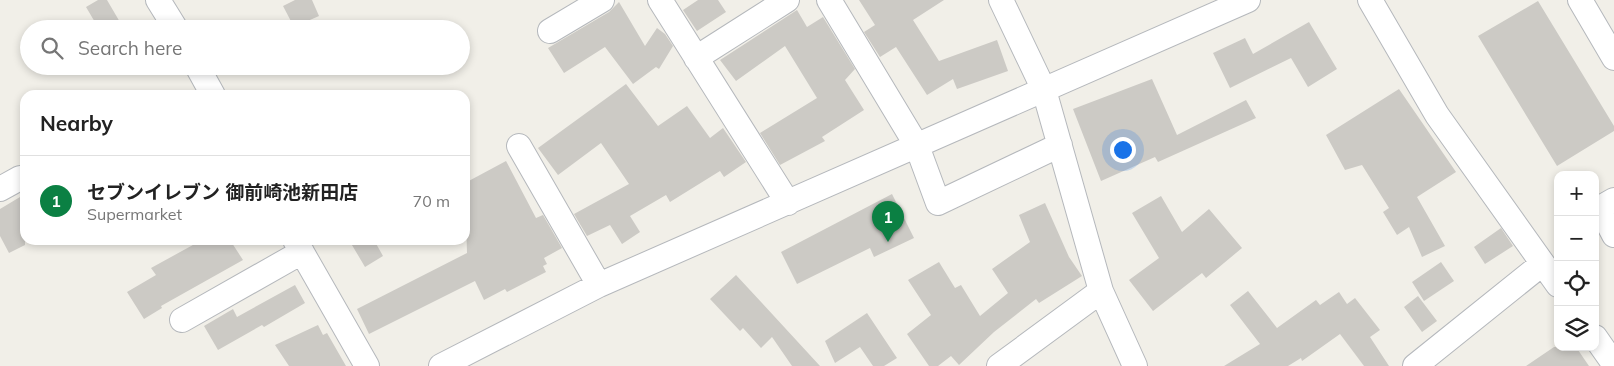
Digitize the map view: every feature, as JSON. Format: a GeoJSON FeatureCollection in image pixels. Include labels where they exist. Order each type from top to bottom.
{"type":"FeatureCollection","features":[{"type":"Feature","properties":{"kind":"street"},"geometry":{"type":"LineString","coordinates":[[158,0],[170,20]]}},
{"type":"Feature","properties":{"kind":"street"},"geometry":{"type":"LineString","coordinates":[[550,31],[602,0]]}},
{"type":"Feature","properties":{"kind":"street"},"geometry":{"type":"LineString","coordinates":[[660,0],[788,203]]}},
{"type":"Feature","properties":{"kind":"street"},"geometry":{"type":"LineString","coordinates":[[696,58],[787,0]]}},
{"type":"Feature","properties":{"kind":"street"},"geometry":{"type":"LineString","coordinates":[[829,0],[917,146],[938,203],[1060,144]]}},
{"type":"Feature","properties":{"kind":"street"},"geometry":{"type":"LineString","coordinates":[[1001,0],[1044,90],[1101,291],[1135,366]]}},
{"type":"Feature","properties":{"kind":"street"},"geometry":{"type":"LineString","coordinates":[[441,366],[599,285],[1248,0]]}},
{"type":"Feature","properties":{"kind":"street"},"geometry":{"type":"LineString","coordinates":[[1370,0],[1437,115],[1554,280]]}},
{"type":"Feature","properties":{"kind":"street"},"geometry":{"type":"LineString","coordinates":[[1580,0],[1614,58]]}},
{"type":"Feature","properties":{"kind":"street"},"geometry":{"type":"LineString","coordinates":[[202,75],[210,90]]}},
{"type":"Feature","properties":{"kind":"street"},"geometry":{"type":"LineString","coordinates":[[519,146],[599,285]]}},
{"type":"Feature","properties":{"kind":"street"},"geometry":{"type":"LineString","coordinates":[[1614,200],[1600,208],[1614,235]]}},
{"type":"Feature","properties":{"kind":"street"},"geometry":{"type":"LineString","coordinates":[[182,320],[299,246],[367,366]]}},
{"type":"Feature","properties":{"kind":"street"},"geometry":{"type":"LineString","coordinates":[[1416,366],[1542,264]]}},
{"type":"Feature","properties":{"kind":"street"},"geometry":{"type":"LineString","coordinates":[[999,366],[1101,291]]}},
{"type":"Feature","properties":{"kind":"street"},"geometry":{"type":"LineString","coordinates":[[1599,343],[1614,364]]}},
{"type":"Feature","properties":{"kind":"building"},"geometry":{"type":"Polygon","coordinates":[[[98,0],[107,0],[119,20],[94,20],[86,7],[98,0]]]}},
{"type":"Feature","properties":{"kind":"building"},"geometry":{"type":"Polygon","coordinates":[[[295,0],[312,0],[319,16],[310,20],[290,20],[283,6],[295,0]]]}},
{"type":"Feature","properties":{"kind":"building"},"geometry":{"type":"Polygon","coordinates":[[[698,0],[718,0],[726,12],[697,31],[683,10],[698,0]]]}},
{"type":"Feature","properties":{"kind":"building"},"geometry":{"type":"Polygon","coordinates":[[[859,0],[944,0],[913,20],[939,61],[997,40],[1008,71],[957,89],[953,79],[927,95],[896,47],[880,57],[864,32],[875,25],[859,0]]]}},
{"type":"Feature","properties":{"kind":"building"},"geometry":{"type":"Polygon","coordinates":[[[1538,1],[1614,126],[1614,131],[1557,166],[1478,36],[1538,1]]]}},
{"type":"Feature","properties":{"kind":"building"},"geometry":{"type":"Polygon","coordinates":[[[619,2],[645,46],[657,28],[665,34],[673,46],[659,69],[656,67],[633,84],[605,47],[564,73],[548,48],[609,12],[619,2]]]}},
{"type":"Feature","properties":{"kind":"building"},"geometry":{"type":"Polygon","coordinates":[[[797,10],[807,27],[823,17],[855,69],[845,80],[864,110],[822,137],[825,141],[780,165],[760,133],[817,98],[785,46],[736,81],[720,60],[797,10]]]}},
{"type":"Feature","properties":{"kind":"building"},"geometry":{"type":"Polygon","coordinates":[[[1309,22],[1337,69],[1308,87],[1291,58],[1230,88],[1213,53],[1245,38],[1253,54],[1309,22]]]}},
{"type":"Feature","properties":{"kind":"building"},"geometry":{"type":"Polygon","coordinates":[[[1152,79],[1177,135],[1246,100],[1256,118],[1158,162],[1155,157],[1101,181],[1073,109],[1152,79]]]}},
{"type":"Feature","properties":{"kind":"building"},"geometry":{"type":"Polygon","coordinates":[[[626,84],[658,126],[687,106],[710,138],[723,128],[746,162],[724,177],[720,171],[670,202],[666,195],[630,216],[640,232],[622,244],[610,225],[587,236],[574,214],[629,184],[601,143],[558,175],[538,148],[626,84]]]}},
{"type":"Feature","properties":{"kind":"building"},"geometry":{"type":"Polygon","coordinates":[[[1399,89],[1456,172],[1417,197],[1445,246],[1422,257],[1409,227],[1397,235],[1383,212],[1389,208],[1362,165],[1345,170],[1326,135],[1399,89]]]}},
{"type":"Feature","properties":{"kind":"building"},"geometry":{"type":"Polygon","coordinates":[[[506,161],[536,218],[543,215],[562,248],[544,258],[547,264],[543,266],[546,272],[507,292],[505,289],[484,300],[475,281],[369,334],[357,309],[467,253],[467,245],[470,245],[470,180],[506,161]]]}},
{"type":"Feature","properties":{"kind":"building"},"geometry":{"type":"Polygon","coordinates":[[[892,194],[914,238],[874,257],[870,248],[797,284],[781,252],[892,194]]]}},
{"type":"Feature","properties":{"kind":"building"},"geometry":{"type":"Polygon","coordinates":[[[1161,196],[1182,232],[1209,209],[1242,248],[1206,278],[1202,273],[1153,311],[1129,280],[1159,258],[1132,213],[1161,196]]]}},
{"type":"Feature","properties":{"kind":"building"},"geometry":{"type":"Polygon","coordinates":[[[20,197],[20,245],[25,245],[9,253],[0,236],[0,209],[20,197]]]}},
{"type":"Feature","properties":{"kind":"building"},"geometry":{"type":"Polygon","coordinates":[[[1045,203],[1069,257],[1082,276],[1039,303],[1036,299],[994,332],[959,365],[951,356],[938,366],[929,366],[907,334],[931,315],[908,280],[939,262],[955,288],[961,285],[980,316],[1008,293],[992,269],[1030,242],[1019,215],[1045,203]]]}},
{"type":"Feature","properties":{"kind":"building"},"geometry":{"type":"Polygon","coordinates":[[[1501,228],[1513,246],[1485,264],[1474,247],[1501,228]]]}},
{"type":"Feature","properties":{"kind":"building"},"geometry":{"type":"Polygon","coordinates":[[[193,245],[233,245],[243,260],[161,306],[162,308],[144,319],[127,292],[156,275],[151,268],[193,245]]]}},
{"type":"Feature","properties":{"kind":"building"},"geometry":{"type":"Polygon","coordinates":[[[352,245],[377,245],[383,256],[365,267],[352,245]]]}},
{"type":"Feature","properties":{"kind":"building"},"geometry":{"type":"Polygon","coordinates":[[[1441,262],[1454,281],[1424,301],[1412,282],[1441,262]]]}},
{"type":"Feature","properties":{"kind":"building"},"geometry":{"type":"Polygon","coordinates":[[[736,275],[820,366],[792,366],[772,337],[761,348],[743,328],[740,331],[710,299],[736,275]]]}},
{"type":"Feature","properties":{"kind":"building"},"geometry":{"type":"Polygon","coordinates":[[[295,285],[305,303],[264,327],[262,325],[218,350],[204,326],[233,309],[237,317],[295,285]]]}},
{"type":"Feature","properties":{"kind":"building"},"geometry":{"type":"Polygon","coordinates":[[[1248,291],[1277,328],[1316,300],[1320,305],[1339,292],[1347,304],[1355,298],[1380,330],[1370,337],[1389,366],[1364,366],[1340,334],[1302,361],[1301,358],[1288,366],[1224,366],[1260,344],[1230,305],[1248,291]]]}},
{"type":"Feature","properties":{"kind":"building"},"geometry":{"type":"Polygon","coordinates":[[[1418,296],[1437,321],[1422,332],[1404,307],[1418,296]]]}},
{"type":"Feature","properties":{"kind":"building"},"geometry":{"type":"Polygon","coordinates":[[[867,313],[897,358],[884,366],[873,366],[860,347],[835,363],[825,341],[867,313]]]}},
{"type":"Feature","properties":{"kind":"building"},"geometry":{"type":"Polygon","coordinates":[[[318,325],[323,335],[327,333],[346,366],[289,366],[275,345],[318,325]]]}},
{"type":"Feature","properties":{"kind":"building"},"geometry":{"type":"Polygon","coordinates":[[[1554,347],[1554,351],[1579,351],[1589,366],[1526,366],[1554,347]]]}},
{"type":"Feature","properties":{"kind":"place","name":"セブンイレブン 御前崎池新田店"},"geometry":{"type":"Point","coordinates":[888,242]}}]}
